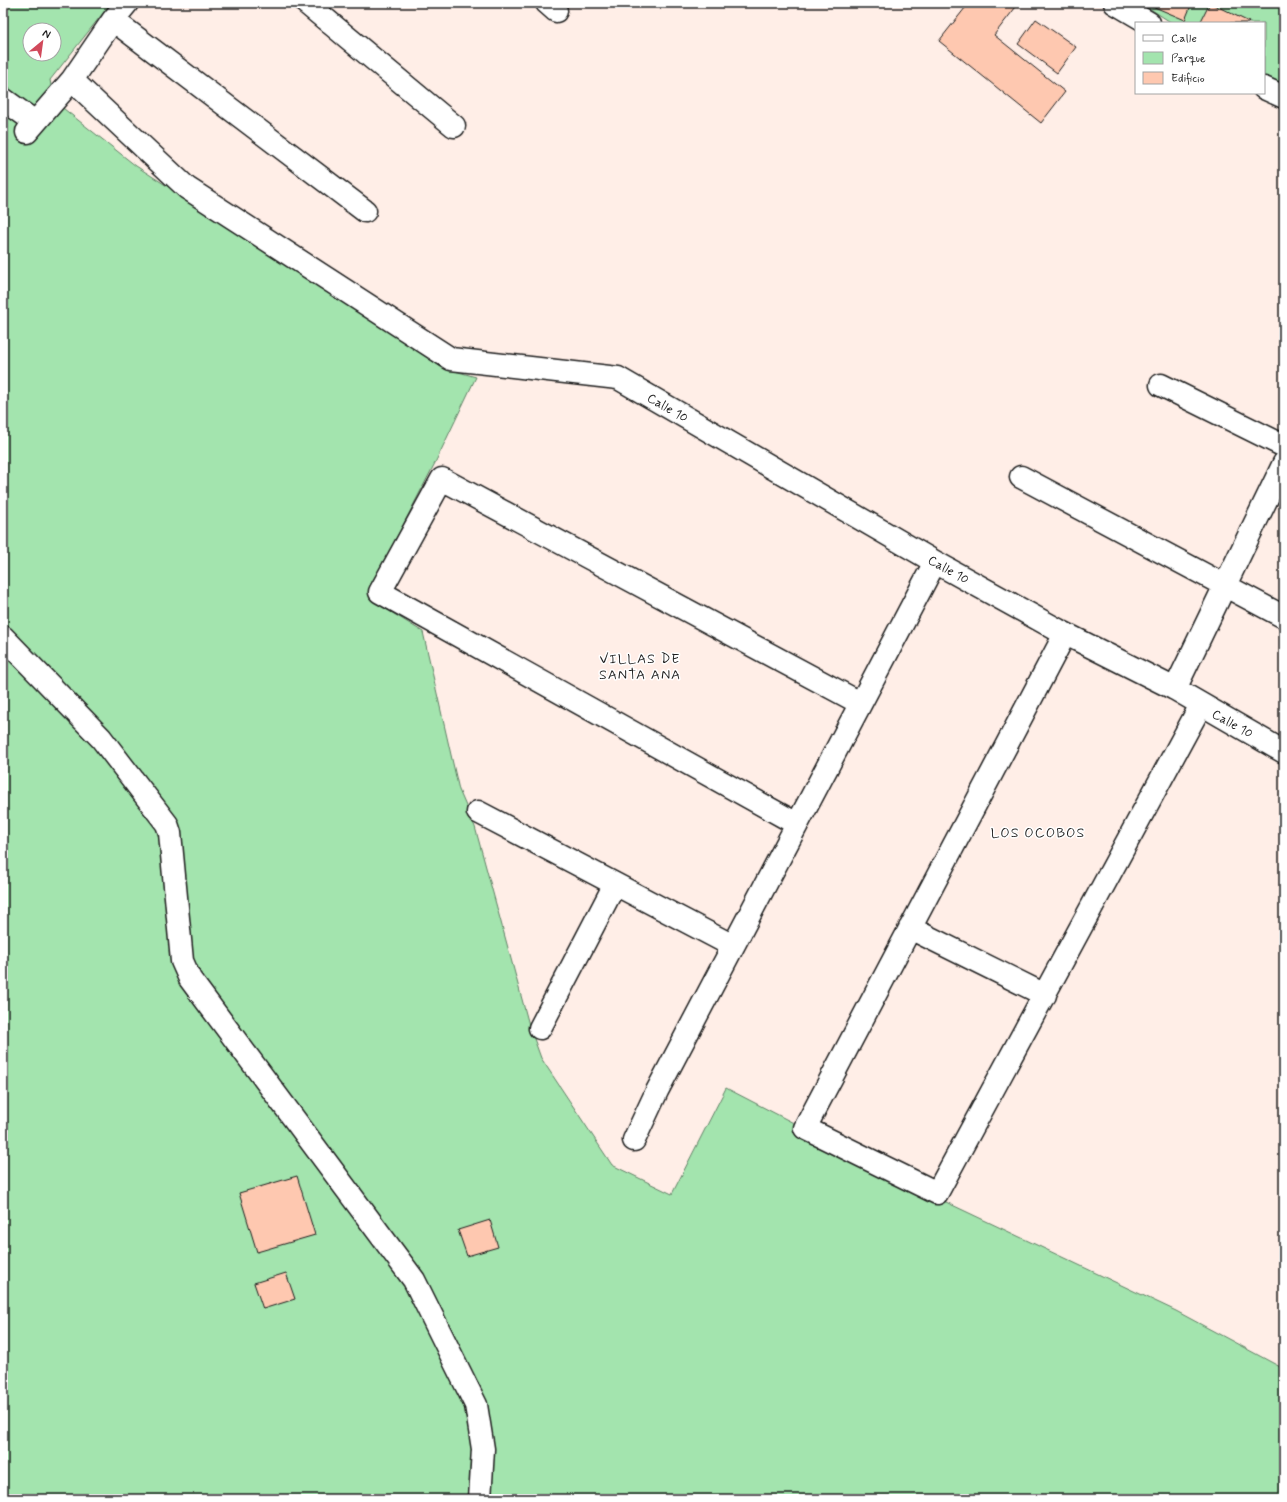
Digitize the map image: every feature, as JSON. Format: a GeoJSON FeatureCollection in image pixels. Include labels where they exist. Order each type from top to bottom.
{"type":"FeatureCollection","features":[{"type":"Feature","properties":{"kind":"street"},"geometry":{"type":"LineString","coordinates":[[3,99],[31,127],[72,80],[113,20],[127,3]]}},
{"type":"Feature","properties":{"kind":"street"},"geometry":{"type":"LineString","coordinates":[[306,3],[454,126]]}},
{"type":"Feature","properties":{"kind":"street"},"geometry":{"type":"LineString","coordinates":[[1115,3],[1147,22]]}},
{"type":"Feature","properties":{"kind":"street"},"geometry":{"type":"LineString","coordinates":[[113,20],[365,211]]}},
{"type":"Feature","properties":{"kind":"street","name":"Calle 10"},"geometry":{"type":"LineString","coordinates":[[72,80],[187,188],[451,359],[618,378],[935,562],[1065,634],[1175,689],[1284,752]]}},
{"type":"Feature","properties":{"kind":"street"},"geometry":{"type":"LineString","coordinates":[[1265,88],[1284,97]]}},
{"type":"Feature","properties":{"kind":"street"},"geometry":{"type":"LineString","coordinates":[[1161,385],[1284,446]]}},
{"type":"Feature","properties":{"kind":"street"},"geometry":{"type":"LineString","coordinates":[[1175,689],[1284,463]]}},
{"type":"Feature","properties":{"kind":"street"},"geometry":{"type":"LineString","coordinates":[[1020,477],[1284,617]]}},
{"type":"Feature","properties":{"kind":"street"},"geometry":{"type":"LineString","coordinates":[[797,824],[380,592],[442,479],[860,704]]}},
{"type":"Feature","properties":{"kind":"street"},"geometry":{"type":"LineString","coordinates":[[634,1140],[733,946],[935,562]]}},
{"type":"Feature","properties":{"kind":"street"},"geometry":{"type":"LineString","coordinates":[[1065,634],[804,1128],[937,1193],[1201,705]]}},
{"type":"Feature","properties":{"kind":"street"},"geometry":{"type":"LineString","coordinates":[[3,637],[101,738],[167,824],[170,832],[182,961],[190,979],[414,1280],[476,1405],[483,1449],[480,1499]]}},
{"type":"Feature","properties":{"kind":"street"},"geometry":{"type":"LineString","coordinates":[[478,812],[733,946]]}},
{"type":"Feature","properties":{"kind":"street"},"geometry":{"type":"LineString","coordinates":[[540,1028],[615,884]]}},
{"type":"Feature","properties":{"kind":"street"},"geometry":{"type":"LineString","coordinates":[[910,928],[1045,995]]}},
{"type":"Feature","properties":{"kind":"green space"},"geometry":{"type":"Polygon","coordinates":[[[3,3],[111,3],[50,80],[54,101],[136,166],[315,281],[441,367],[476,377],[435,463],[370,589],[375,602],[423,632],[459,790],[475,827],[529,1025],[541,1058],[612,1165],[672,1194],[726,1088],[948,1203],[1176,1311],[1284,1369],[1284,1499],[3,1499],[3,3]]]}},
{"type":"Feature","properties":{"kind":"green space"},"geometry":{"type":"Polygon","coordinates":[[[1141,3],[1284,3],[1284,85],[1265,76],[1265,22],[1170,22],[1141,3]]]}},
{"type":"Feature","properties":{"kind":"building"},"geometry":{"type":"Polygon","coordinates":[[[969,3],[1019,3],[994,35],[1065,92],[1041,123],[939,41],[969,3]]]}},
{"type":"Feature","properties":{"kind":"building"},"geometry":{"type":"Polygon","coordinates":[[[1145,3],[1192,3],[1185,20],[1145,3]]]}},
{"type":"Feature","properties":{"kind":"building"},"geometry":{"type":"Polygon","coordinates":[[[1210,3],[1249,22],[1200,22],[1210,3]]]}},
{"type":"Feature","properties":{"kind":"building"},"geometry":{"type":"Polygon","coordinates":[[[1036,19],[1076,47],[1057,73],[1018,44],[1036,19]]]}},
{"type":"Feature","properties":{"kind":"building"},"geometry":{"type":"Polygon","coordinates":[[[297,1176],[315,1235],[257,1252],[239,1193],[297,1176]]]}},
{"type":"Feature","properties":{"kind":"building"},"geometry":{"type":"Polygon","coordinates":[[[490,1220],[498,1247],[467,1256],[458,1230],[490,1220]]]}},
{"type":"Feature","properties":{"kind":"building"},"geometry":{"type":"Polygon","coordinates":[[[286,1273],[295,1299],[263,1309],[254,1283],[286,1273]]]}},
{"type":"Feature","properties":{"kind":"district","name":"VILLAS DE SANTA ANA"},"geometry":{"type":"Point","coordinates":[640,666]}},
{"type":"Feature","properties":{"kind":"district","name":"LOS OCOBOS"},"geometry":{"type":"Point","coordinates":[1038,832]}}]}
